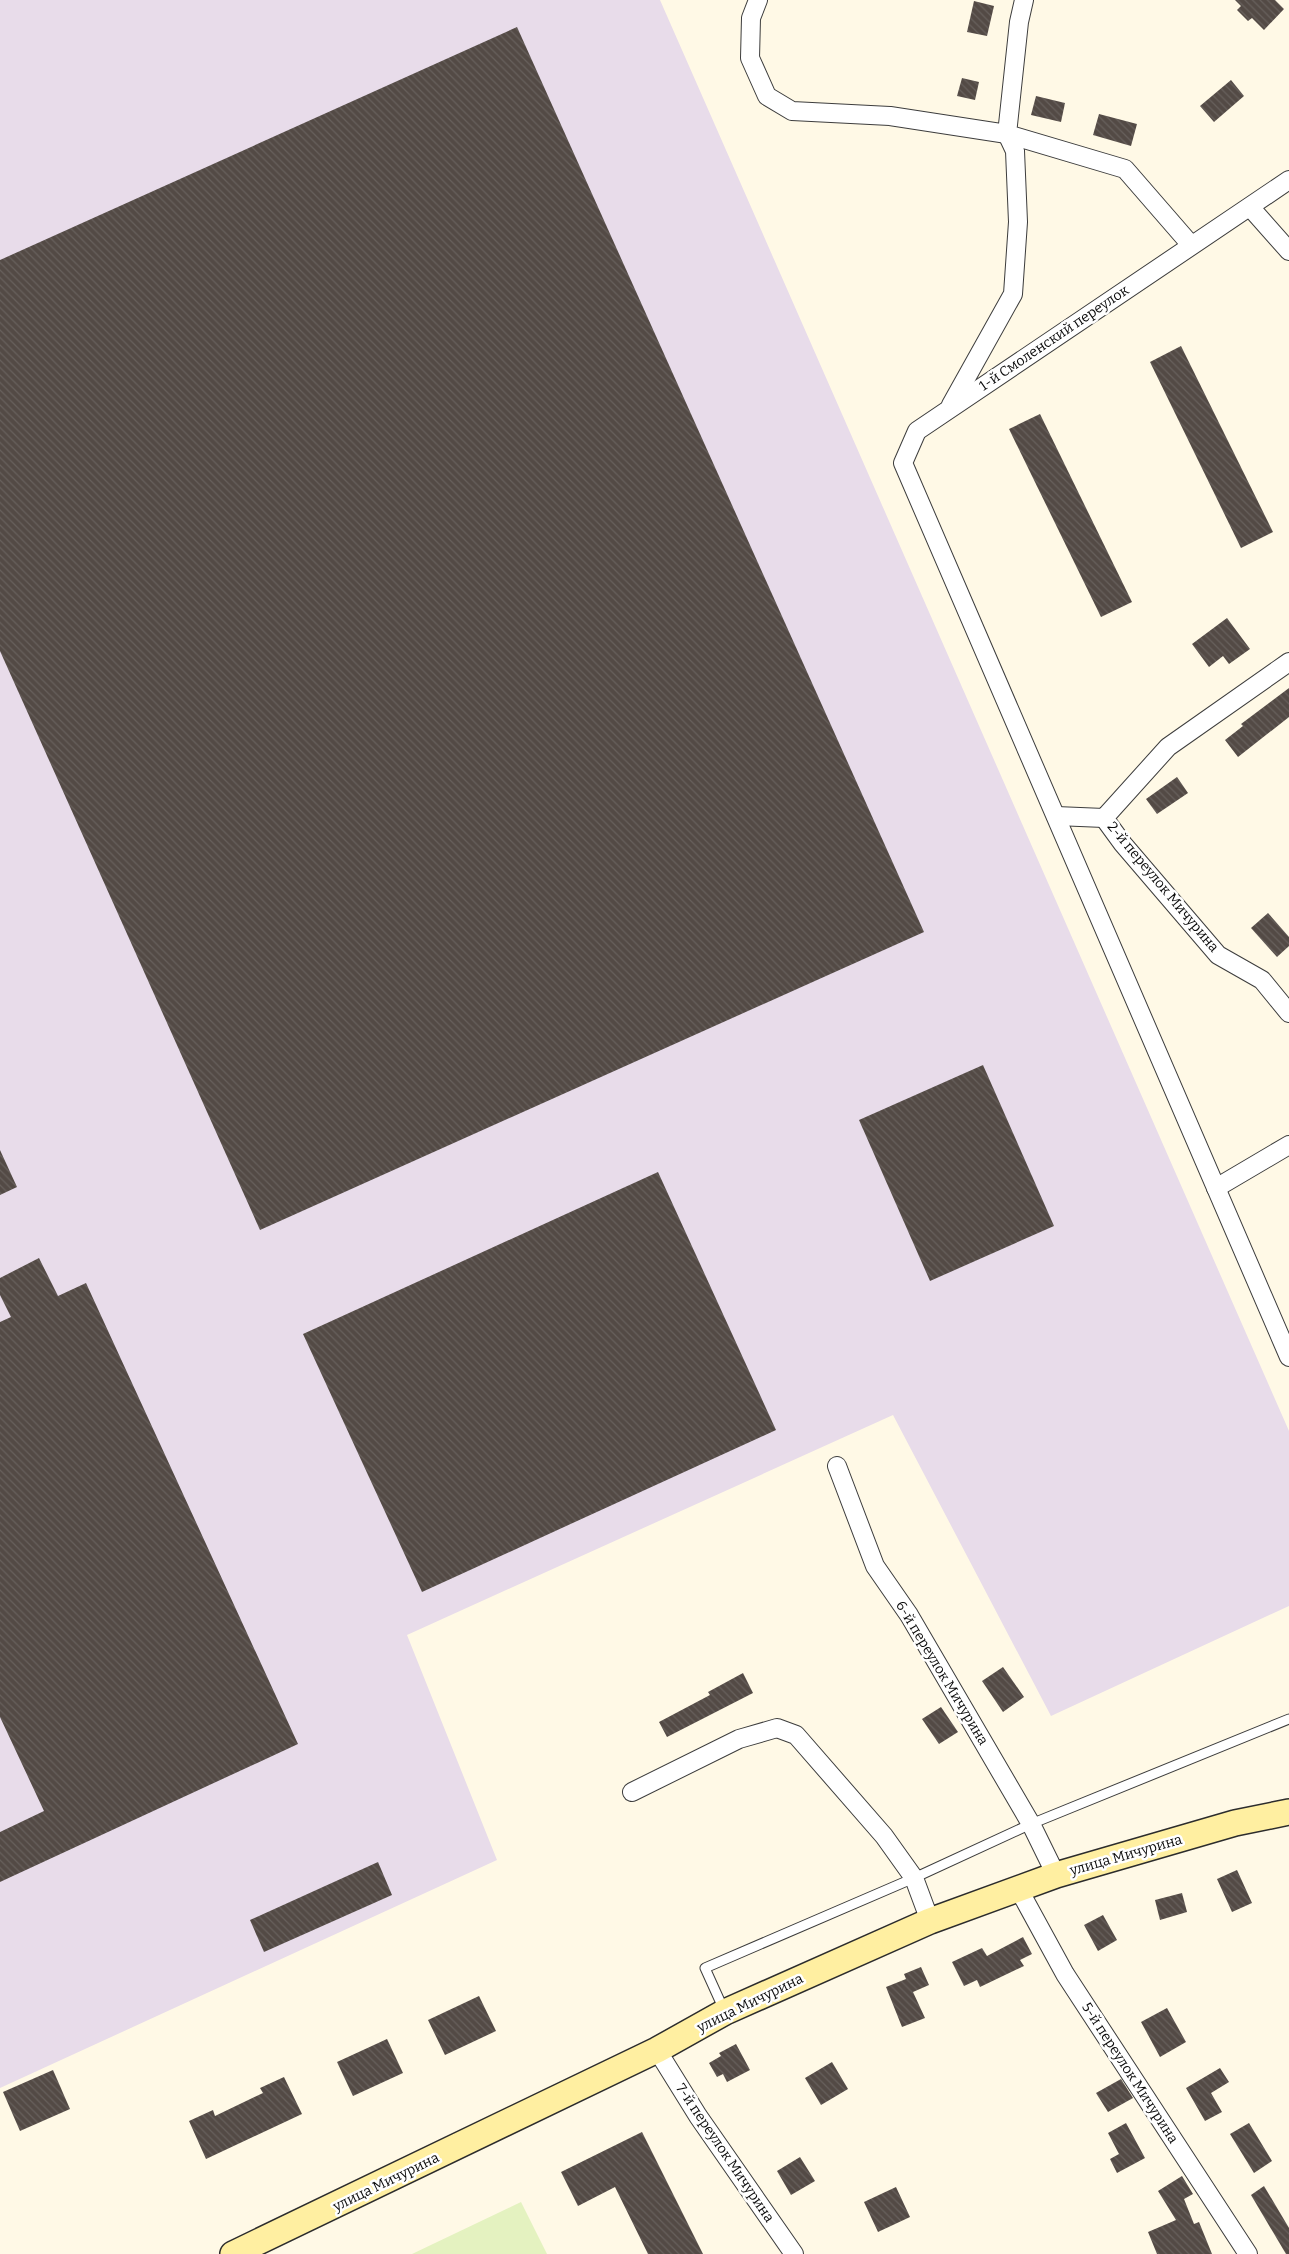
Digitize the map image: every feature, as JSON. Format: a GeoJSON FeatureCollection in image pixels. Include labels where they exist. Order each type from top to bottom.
{"type":"FeatureCollection","features":[{"type":"Feature","properties":{"kind":"main road","name":"улица Мичурина"},"geometry":{"type":"LineString","coordinates":[[234,2254],[657,2050],[725,2012],[930,1921],[1056,1875],[1235,1824],[1289,1812]]}},
{"type":"Feature","properties":{"kind":"street"},"geometry":{"type":"LineString","coordinates":[[758,0],[751,18],[750,58],[767,96],[792,111],[890,116],[1007,134],[1125,168],[1190,245]]}},
{"type":"Feature","properties":{"kind":"street"},"geometry":{"type":"LineString","coordinates":[[948,409],[1013,294],[1018,222],[1015,151],[1007,134],[1019,22],[1024,0]]}},
{"type":"Feature","properties":{"kind":"street","name":"1-й Смоленский переулок"},"geometry":{"type":"LineString","coordinates":[[1056,816],[902,463],[917,432],[948,409],[1289,180]]}},
{"type":"Feature","properties":{"kind":"street"},"geometry":{"type":"LineString","coordinates":[[1250,207],[1289,251]]}},
{"type":"Feature","properties":{"kind":"street"},"geometry":{"type":"LineString","coordinates":[[1289,662],[1168,747],[1104,818],[1056,816],[1092,905],[1289,1357]]}},
{"type":"Feature","properties":{"kind":"street","name":"2-й переулок Мичурина"},"geometry":{"type":"LineString","coordinates":[[1104,818],[1123,844],[1218,955],[1262,980],[1289,1013]]}},
{"type":"Feature","properties":{"kind":"street"},"geometry":{"type":"LineString","coordinates":[[1216,1188],[1289,1144]]}},
{"type":"Feature","properties":{"kind":"street","name":"6-й переулок Мичурина"},"geometry":{"type":"LineString","coordinates":[[837,1466],[875,1566],[909,1615],[1031,1824],[1056,1875]]}},
{"type":"Feature","properties":{"kind":"street"},"geometry":{"type":"LineString","coordinates":[[632,1792],[739,1739],[777,1728],[796,1735],[884,1836],[914,1878],[930,1921]]}},
{"type":"Feature","properties":{"kind":"street","name":"5-й переулок Мичурина"},"geometry":{"type":"LineString","coordinates":[[1018,1888],[1065,1974],[1248,2254]]}},
{"type":"Feature","properties":{"kind":"street","name":"7-й переулок Мичурина"},"geometry":{"type":"LineString","coordinates":[[657,2050],[698,2116],[794,2254]]}},
{"type":"Feature","properties":{"kind":"lane"},"geometry":{"type":"LineString","coordinates":[[725,2012],[705,1968],[914,1878],[1031,1824],[1289,1719]]}},
{"type":"Feature","properties":{"kind":"shaded area"},"geometry":{"type":"Polygon","coordinates":[[[0,0],[660,0],[1289,1431],[1289,1606],[1051,1716],[893,1415],[407,1635],[497,1860],[0,2088],[0,0]]]}},
{"type":"Feature","properties":{"kind":"green space"},"geometry":{"type":"Polygon","coordinates":[[[521,2202],[547,2254],[412,2254],[521,2202]]]}},
{"type":"Feature","properties":{"kind":"building"},"geometry":{"type":"Polygon","coordinates":[[[1235,0],[1275,0],[1284,9],[1264,30],[1252,18],[1248,21],[1237,10],[1241,6],[1235,0]]]}},
{"type":"Feature","properties":{"kind":"building"},"geometry":{"type":"Polygon","coordinates":[[[974,1],[994,6],[987,36],[967,32],[974,1]]]}},
{"type":"Feature","properties":{"kind":"building"},"geometry":{"type":"Polygon","coordinates":[[[517,27],[924,932],[260,1230],[0,651],[0,260],[517,27]]]}},
{"type":"Feature","properties":{"kind":"building"},"geometry":{"type":"Polygon","coordinates":[[[962,78],[979,82],[975,100],[957,96],[962,78]]]}},
{"type":"Feature","properties":{"kind":"building"},"geometry":{"type":"Polygon","coordinates":[[[1231,80],[1244,96],[1214,122],[1200,106],[1231,80]]]}},
{"type":"Feature","properties":{"kind":"building"},"geometry":{"type":"Polygon","coordinates":[[[1036,96],[1065,103],[1061,122],[1031,115],[1036,96]]]}},
{"type":"Feature","properties":{"kind":"building"},"geometry":{"type":"Polygon","coordinates":[[[1099,114],[1137,124],[1131,146],[1093,135],[1099,114]]]}},
{"type":"Feature","properties":{"kind":"building"},"geometry":{"type":"Polygon","coordinates":[[[1181,346],[1273,532],[1241,548],[1150,362],[1181,346]]]}},
{"type":"Feature","properties":{"kind":"building"},"geometry":{"type":"Polygon","coordinates":[[[1040,414],[1132,602],[1101,617],[1009,429],[1040,414]]]}},
{"type":"Feature","properties":{"kind":"building"},"geometry":{"type":"Polygon","coordinates":[[[1227,618],[1250,649],[1229,664],[1223,656],[1209,667],[1192,644],[1227,618]]]}},
{"type":"Feature","properties":{"kind":"building"},"geometry":{"type":"Polygon","coordinates":[[[1289,688],[1289,717],[1238,757],[1225,740],[1243,726],[1241,724],[1289,688]]]}},
{"type":"Feature","properties":{"kind":"building"},"geometry":{"type":"Polygon","coordinates":[[[1177,777],[1188,793],[1157,814],[1146,799],[1177,777]]]}},
{"type":"Feature","properties":{"kind":"building"},"geometry":{"type":"Polygon","coordinates":[[[1268,913],[1289,937],[1289,946],[1277,957],[1251,928],[1268,913]]]}},
{"type":"Feature","properties":{"kind":"building"},"geometry":{"type":"Polygon","coordinates":[[[983,1065],[1054,1226],[930,1281],[859,1120],[983,1065]]]}},
{"type":"Feature","properties":{"kind":"building"},"geometry":{"type":"Polygon","coordinates":[[[0,1150],[17,1187],[0,1195],[0,1150]]]}},
{"type":"Feature","properties":{"kind":"building"},"geometry":{"type":"Polygon","coordinates":[[[658,1172],[776,1430],[422,1592],[303,1334],[658,1172]]]}},
{"type":"Feature","properties":{"kind":"building"},"geometry":{"type":"Polygon","coordinates":[[[39,1258],[58,1296],[86,1283],[298,1744],[0,1882],[0,1832],[44,1811],[0,1717],[0,1322],[11,1317],[0,1295],[0,1278],[39,1258]]]}},
{"type":"Feature","properties":{"kind":"building"},"geometry":{"type":"Polygon","coordinates":[[[1003,1667],[1024,1697],[1003,1712],[982,1681],[1003,1667]]]}},
{"type":"Feature","properties":{"kind":"building"},"geometry":{"type":"Polygon","coordinates":[[[743,1673],[753,1693],[667,1737],[659,1722],[710,1695],[708,1692],[743,1673]]]}},
{"type":"Feature","properties":{"kind":"building"},"geometry":{"type":"Polygon","coordinates":[[[941,1707],[958,1732],[939,1744],[922,1719],[941,1707]]]}},
{"type":"Feature","properties":{"kind":"building"},"geometry":{"type":"Polygon","coordinates":[[[378,1862],[392,1895],[264,1952],[250,1920],[378,1862]]]}},
{"type":"Feature","properties":{"kind":"building"},"geometry":{"type":"Polygon","coordinates":[[[1237,1870],[1252,1903],[1232,1912],[1217,1879],[1237,1870]]]}},
{"type":"Feature","properties":{"kind":"building"},"geometry":{"type":"Polygon","coordinates":[[[1182,1893],[1187,1912],[1160,1920],[1155,1900],[1182,1893]]]}},
{"type":"Feature","properties":{"kind":"building"},"geometry":{"type":"Polygon","coordinates":[[[1103,1915],[1117,1940],[1098,1951],[1084,1925],[1103,1915]]]}},
{"type":"Feature","properties":{"kind":"building"},"geometry":{"type":"Polygon","coordinates":[[[1023,1937],[1032,1954],[1020,1960],[1024,1966],[980,1987],[977,1980],[964,1986],[952,1962],[982,1948],[987,1956],[1023,1937]]]}},
{"type":"Feature","properties":{"kind":"building"},"geometry":{"type":"Polygon","coordinates":[[[921,1967],[929,1985],[913,1992],[925,2018],[902,2027],[886,1987],[906,1979],[904,1974],[921,1967]]]}},
{"type":"Feature","properties":{"kind":"building"},"geometry":{"type":"Polygon","coordinates":[[[479,1996],[496,2031],[445,2055],[428,2020],[479,1996]]]}},
{"type":"Feature","properties":{"kind":"building"},"geometry":{"type":"Polygon","coordinates":[[[1167,2008],[1186,2042],[1160,2057],[1141,2022],[1167,2008]]]}},
{"type":"Feature","properties":{"kind":"building"},"geometry":{"type":"Polygon","coordinates":[[[387,2039],[403,2073],[353,2096],[337,2062],[387,2039]]]}},
{"type":"Feature","properties":{"kind":"building"},"geometry":{"type":"Polygon","coordinates":[[[736,2044],[750,2070],[727,2082],[723,2074],[717,2077],[709,2063],[721,2056],[719,2053],[736,2044]]]}},
{"type":"Feature","properties":{"kind":"building"},"geometry":{"type":"Polygon","coordinates":[[[832,2062],[848,2089],[821,2105],[805,2078],[832,2062]]]}},
{"type":"Feature","properties":{"kind":"building"},"geometry":{"type":"Polygon","coordinates":[[[1220,2068],[1229,2082],[1211,2093],[1222,2112],[1205,2121],[1186,2088],[1220,2068]]]}},
{"type":"Feature","properties":{"kind":"building"},"geometry":{"type":"Polygon","coordinates":[[[53,2070],[70,2109],[20,2131],[3,2092],[53,2070]]]}},
{"type":"Feature","properties":{"kind":"building"},"geometry":{"type":"Polygon","coordinates":[[[284,2077],[302,2114],[206,2159],[189,2121],[213,2110],[215,2116],[263,2093],[260,2088],[284,2077]]]}},
{"type":"Feature","properties":{"kind":"building"},"geometry":{"type":"Polygon","coordinates":[[[1121,2079],[1133,2098],[1108,2112],[1096,2093],[1121,2079]]]}},
{"type":"Feature","properties":{"kind":"building"},"geometry":{"type":"Polygon","coordinates":[[[1126,2123],[1145,2158],[1117,2173],[1110,2159],[1119,2154],[1108,2133],[1126,2123]]]}},
{"type":"Feature","properties":{"kind":"building"},"geometry":{"type":"Polygon","coordinates":[[[1249,2123],[1272,2161],[1254,2173],[1230,2134],[1249,2123]]]}},
{"type":"Feature","properties":{"kind":"building"},"geometry":{"type":"Polygon","coordinates":[[[642,2132],[703,2254],[648,2254],[615,2187],[578,2206],[561,2172],[642,2132]]]}},
{"type":"Feature","properties":{"kind":"building"},"geometry":{"type":"Polygon","coordinates":[[[800,2157],[815,2181],[791,2195],[777,2171],[800,2157]]]}},
{"type":"Feature","properties":{"kind":"building"},"geometry":{"type":"Polygon","coordinates":[[[1182,2176],[1193,2194],[1184,2199],[1194,2224],[1199,2222],[1212,2254],[1157,2254],[1148,2232],[1176,2220],[1158,2191],[1182,2176]]]}},
{"type":"Feature","properties":{"kind":"building"},"geometry":{"type":"Polygon","coordinates":[[[1264,2186],[1289,2228],[1289,2254],[1286,2254],[1251,2195],[1264,2186]]]}},
{"type":"Feature","properties":{"kind":"building"},"geometry":{"type":"Polygon","coordinates":[[[896,2187],[910,2217],[878,2232],[864,2202],[896,2187]]]}}]}
